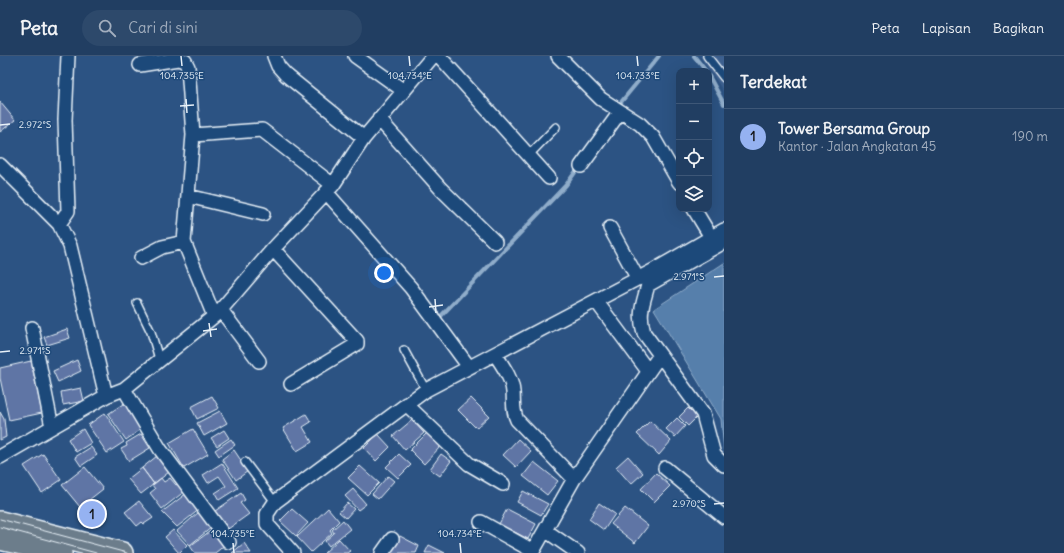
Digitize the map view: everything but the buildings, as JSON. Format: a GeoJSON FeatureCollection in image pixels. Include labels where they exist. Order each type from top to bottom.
{"type":"FeatureCollection","features":[{"type":"Feature","properties":{"kind":"main road"},"geometry":{"type":"LineString","coordinates":[[0,522],[122,553]]}},
{"type":"Feature","properties":{"kind":"main road"},"geometry":{"type":"LineString","coordinates":[[0,538],[50,552]]}},
{"type":"Feature","properties":{"kind":"street"},"geometry":{"type":"LineString","coordinates":[[59,224],[68,211],[65,120],[68,56]]}},
{"type":"Feature","properties":{"kind":"street"},"geometry":{"type":"LineString","coordinates":[[274,56],[278,66],[286,75],[364,138]]}},
{"type":"Feature","properties":{"kind":"street"},"geometry":{"type":"LineString","coordinates":[[355,56],[404,91]]}},
{"type":"Feature","properties":{"kind":"street"},"geometry":{"type":"LineString","coordinates":[[558,56],[585,84],[617,110],[640,124],[653,137],[676,177]]}},
{"type":"Feature","properties":{"kind":"street"},"geometry":{"type":"LineString","coordinates":[[0,457],[106,396],[124,389],[218,313],[273,249],[330,189],[364,138],[432,57],[549,178]]}},
{"type":"Feature","properties":{"kind":"street"},"geometry":{"type":"LineString","coordinates":[[140,65],[178,59],[185,61],[188,67],[193,135],[184,242],[218,313],[260,362]]}},
{"type":"Feature","properties":{"kind":"street"},"geometry":{"type":"LineString","coordinates":[[581,166],[617,110]]}},
{"type":"Feature","properties":{"kind":"street"},"geometry":{"type":"LineString","coordinates":[[379,119],[441,189],[495,242]]}},
{"type":"Feature","properties":{"kind":"street"},"geometry":{"type":"LineString","coordinates":[[193,135],[262,130],[330,189],[411,288],[469,367]]}},
{"type":"Feature","properties":{"kind":"street"},"geometry":{"type":"LineString","coordinates":[[0,165],[59,224],[70,246],[106,396]]}},
{"type":"Feature","properties":{"kind":"street"},"geometry":{"type":"LineString","coordinates":[[188,196],[263,214]]}},
{"type":"Feature","properties":{"kind":"street"},"geometry":{"type":"LineString","coordinates":[[696,212],[710,237]]}},
{"type":"Feature","properties":{"kind":"street"},"geometry":{"type":"LineString","coordinates":[[610,228],[638,279]]}},
{"type":"Feature","properties":{"kind":"street"},"geometry":{"type":"LineString","coordinates":[[293,553],[267,524],[267,514],[275,502],[426,390],[638,279],[724,230]]}},
{"type":"Feature","properties":{"kind":"street"},"geometry":{"type":"LineString","coordinates":[[141,258],[162,247],[184,242]]}},
{"type":"Feature","properties":{"kind":"street"},"geometry":{"type":"LineString","coordinates":[[724,242],[648,285],[640,312],[644,333],[703,414],[714,455],[724,465]]}},
{"type":"Feature","properties":{"kind":"street"},"geometry":{"type":"LineString","coordinates":[[273,249],[357,341],[356,344],[291,384]]}},
{"type":"Feature","properties":{"kind":"street"},"geometry":{"type":"LineString","coordinates":[[596,301],[648,371]]}},
{"type":"Feature","properties":{"kind":"street"},"geometry":{"type":"LineString","coordinates":[[32,328],[52,427]]}},
{"type":"Feature","properties":{"kind":"street"},"geometry":{"type":"LineString","coordinates":[[495,354],[511,382],[513,412],[517,420],[574,478]]}},
{"type":"Feature","properties":{"kind":"street"},"geometry":{"type":"LineString","coordinates":[[482,522],[532,552],[574,478],[660,355]]}},
{"type":"Feature","properties":{"kind":"street"},"geometry":{"type":"LineString","coordinates":[[124,389],[160,449],[229,542]]}},
{"type":"Feature","properties":{"kind":"street"},"geometry":{"type":"LineString","coordinates":[[406,404],[469,464],[503,484]]}},
{"type":"Feature","properties":{"kind":"street"},"geometry":{"type":"LineString","coordinates":[[665,468],[724,516]]}},
{"type":"Feature","properties":{"kind":"street"},"geometry":{"type":"LineString","coordinates":[[545,530],[578,553]]}},
{"type":"Feature","properties":{"kind":"street"},"geometry":{"type":"LineString","coordinates":[[382,553],[392,539]]}},
{"type":"Feature","properties":{"kind":"lane"},"geometry":{"type":"LineString","coordinates":[[707,56],[724,78]]}},
{"type":"Feature","properties":{"kind":"lane"},"geometry":{"type":"LineString","coordinates":[[528,156],[556,127]]}},
{"type":"Feature","properties":{"kind":"lane"},"geometry":{"type":"LineString","coordinates":[[137,303],[151,332],[159,360]]}},
{"type":"Feature","properties":{"kind":"lane"},"geometry":{"type":"LineString","coordinates":[[404,350],[426,390]]}},
{"type":"Feature","properties":{"kind":"lane"},"geometry":{"type":"LineString","coordinates":[[245,462],[275,502]]}},
{"type":"Feature","properties":{"kind":"shaded area"},"geometry":{"type":"Polygon","coordinates":[[[700,56],[724,56],[724,92],[712,74],[712,68],[708,68],[700,56]]]}},
{"type":"Feature","properties":{"kind":"shaded area"},"geometry":{"type":"Polygon","coordinates":[[[724,263],[724,450],[721,419],[654,309],[724,263]]]}},
{"type":"Feature","properties":{"kind":"waterway"},"geometry":{"type":"LineString","coordinates":[[617,107],[659,56]]}},
{"type":"Feature","properties":{"kind":"waterway"},"geometry":{"type":"LineString","coordinates":[[694,56],[704,68]]}},
{"type":"Feature","properties":{"kind":"waterway"},"geometry":{"type":"LineString","coordinates":[[712,82],[724,104]]}},
{"type":"Feature","properties":{"kind":"waterway"},"geometry":{"type":"LineString","coordinates":[[441,316],[566,185],[579,167]]}},
{"type":"Feature","properties":{"kind":"tram line"},"geometry":{"type":"LineString","coordinates":[[0,519],[127,553]]}},
{"type":"Feature","properties":{"kind":"tram line"},"geometry":{"type":"LineString","coordinates":[[0,527],[96,553]]}},
{"type":"Feature","properties":{"kind":"place","name":"Tower Bersama Group"},"geometry":{"type":"Point","coordinates":[92,514]}}]}
